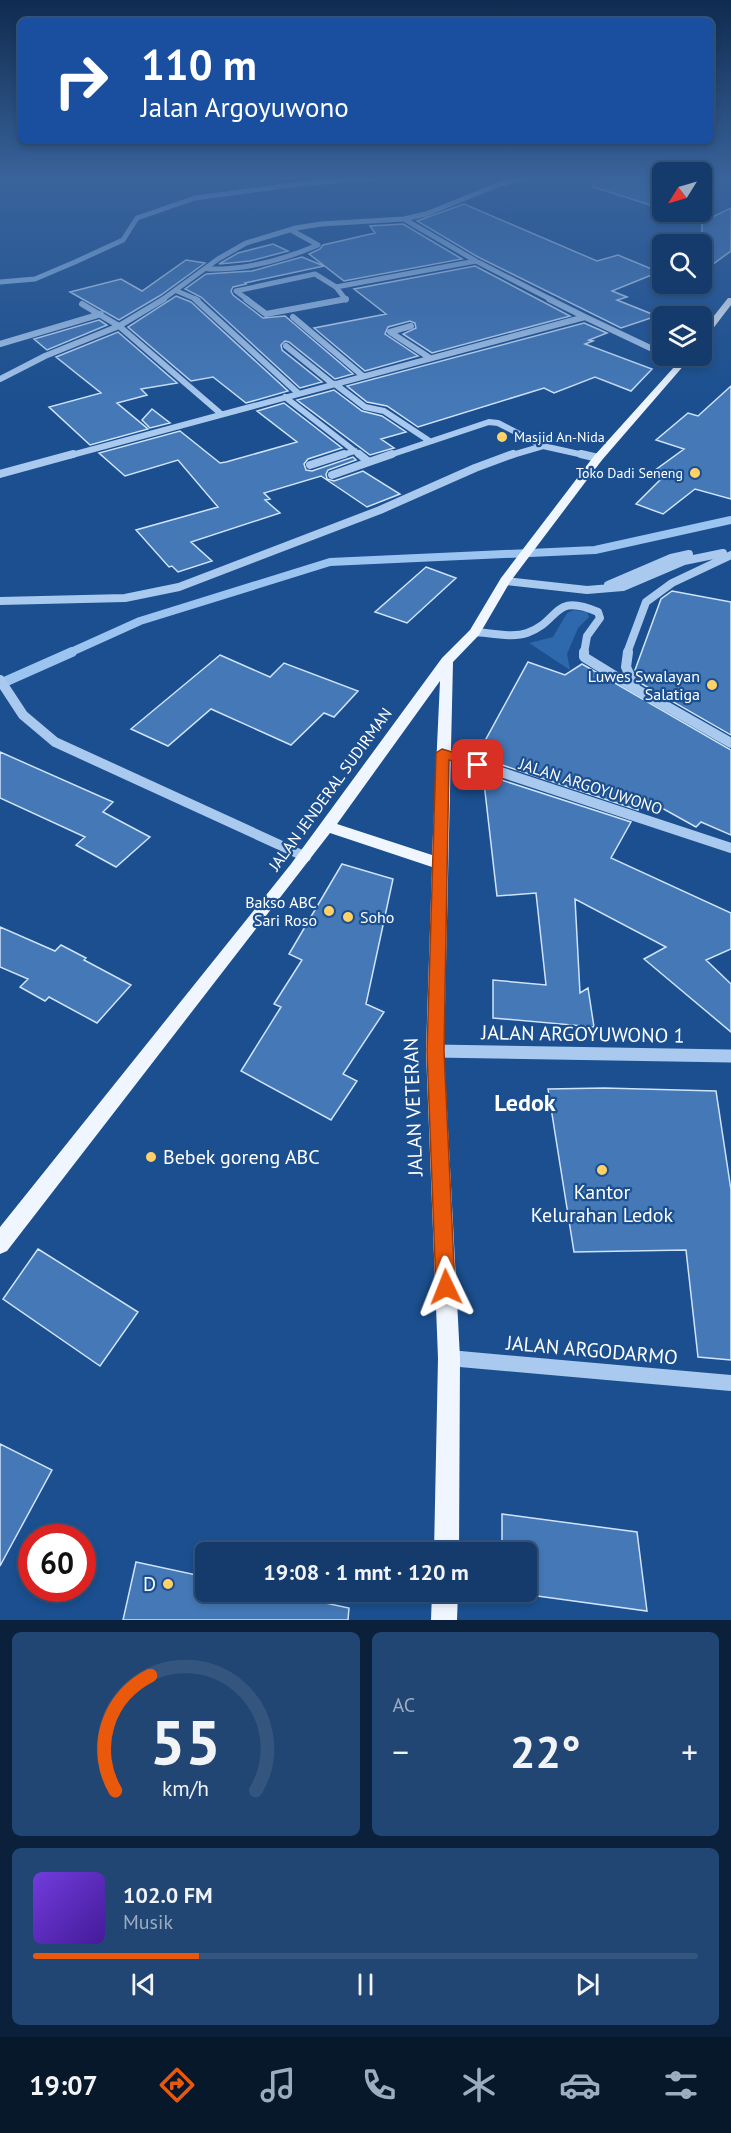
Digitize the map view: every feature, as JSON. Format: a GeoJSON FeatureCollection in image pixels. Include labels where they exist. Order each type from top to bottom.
{"type":"FeatureCollection","features":[{"type":"Feature","properties":{"kind":"main road"},"geometry":{"type":"LineString","coordinates":[[712,324],[731,300]]}},
{"type":"Feature","properties":{"kind":"main road","name":"JALAN JENDERAL SUDIRMAN"},"geometry":{"type":"LineString","coordinates":[[0,1244],[306,856],[447,661],[475,633],[505,581],[598,458],[679,366]]}},
{"type":"Feature","properties":{"kind":"main road","name":"JALAN VETERAN"},"geometry":{"type":"LineString","coordinates":[[446,1542],[449,1358],[435,1051],[442,753],[447,661]]}},
{"type":"Feature","properties":{"kind":"main road"},"geometry":{"type":"LineString","coordinates":[[327,827],[439,863]]}},
{"type":"Feature","properties":{"kind":"main road"},"geometry":{"type":"LineString","coordinates":[[444,1620],[445,1602]]}},
{"type":"Feature","properties":{"kind":"street"},"geometry":{"type":"LineString","coordinates":[[0,380],[45,356],[119,326],[177,291],[230,253]]}},
{"type":"Feature","properties":{"kind":"street"},"geometry":{"type":"LineString","coordinates":[[208,269],[239,269],[297,253]]}},
{"type":"Feature","properties":{"kind":"street"},"geometry":{"type":"LineString","coordinates":[[462,253],[652,349]]}},
{"type":"Feature","properties":{"kind":"street"},"geometry":{"type":"LineString","coordinates":[[336,287],[347,300],[270,314],[263,313],[236,291],[310,274],[318,275],[336,287],[476,261]]}},
{"type":"Feature","properties":{"kind":"street"},"geometry":{"type":"LineString","coordinates":[[177,291],[198,300],[224,327],[298,393]]}},
{"type":"Feature","properties":{"kind":"street"},"geometry":{"type":"LineString","coordinates":[[82,304],[119,326],[220,413]]}},
{"type":"Feature","properties":{"kind":"street"},"geometry":{"type":"LineString","coordinates":[[0,344],[101,314]]}},
{"type":"Feature","properties":{"kind":"street"},"geometry":{"type":"LineString","coordinates":[[293,317],[363,376]]}},
{"type":"Feature","properties":{"kind":"street"},"geometry":{"type":"LineString","coordinates":[[0,474],[220,413],[585,317]]}},
{"type":"Feature","properties":{"kind":"street"},"geometry":{"type":"LineString","coordinates":[[411,326],[390,332],[430,358]]}},
{"type":"Feature","properties":{"kind":"street"},"geometry":{"type":"LineString","coordinates":[[286,346],[365,407],[384,411],[428,440]]}},
{"type":"Feature","properties":{"kind":"street"},"geometry":{"type":"LineString","coordinates":[[285,397],[369,462]]}},
{"type":"Feature","properties":{"kind":"street"},"geometry":{"type":"LineString","coordinates":[[332,474],[428,440],[489,422],[498,423],[543,446],[598,458]]}},
{"type":"Feature","properties":{"kind":"street"},"geometry":{"type":"LineString","coordinates":[[0,601],[125,598],[179,587],[380,510],[475,468],[543,446]]}},
{"type":"Feature","properties":{"kind":"street"},"geometry":{"type":"LineString","coordinates":[[310,465],[355,451]]}},
{"type":"Feature","properties":{"kind":"street"},"geometry":{"type":"LineString","coordinates":[[505,581],[555,588],[623,587],[684,561],[731,553]]}},
{"type":"Feature","properties":{"kind":"street"},"geometry":{"type":"LineString","coordinates":[[632,686],[626,667],[627,653],[646,602],[672,583],[731,553]]}},
{"type":"Feature","properties":{"kind":"street"},"geometry":{"type":"LineString","coordinates":[[475,633],[525,634],[533,631],[555,610],[578,604],[598,612],[600,618],[583,642],[577,657],[579,662],[607,678],[632,686],[731,743]]}},
{"type":"Feature","properties":{"kind":"street"},"geometry":{"type":"LineString","coordinates":[[0,681],[9,700],[34,727],[55,742],[306,856]]}},
{"type":"Feature","properties":{"kind":"street","name":"JALAN ARGOYUWONO"},"geometry":{"type":"LineString","coordinates":[[442,753],[731,848]]}},
{"type":"Feature","properties":{"kind":"street","name":"JALAN ARGOYUWONO 1"},"geometry":{"type":"LineString","coordinates":[[435,1051],[731,1056]]}},
{"type":"Feature","properties":{"kind":"street","name":"JALAN ARGODARMO"},"geometry":{"type":"LineString","coordinates":[[449,1358],[731,1383]]}},
{"type":"Feature","properties":{"kind":"shaded area"},"geometry":{"type":"Polygon","coordinates":[[[574,610],[587,612],[589,617],[578,628],[567,654],[570,670],[529,643],[553,637],[567,613],[574,610]]]}},
{"type":"Feature","properties":{"kind":"building"},"geometry":{"type":"Polygon","coordinates":[[[238,253],[282,253],[250,261],[219,264],[238,253]]]}},
{"type":"Feature","properties":{"kind":"building"},"geometry":{"type":"Polygon","coordinates":[[[451,253],[462,259],[344,281],[309,254],[451,253]]]}},
{"type":"Feature","properties":{"kind":"building"},"geometry":{"type":"Polygon","coordinates":[[[471,253],[577,253],[597,261],[618,255],[652,269],[652,275],[612,291],[627,297],[617,300],[652,314],[652,318],[621,328],[471,253]]]}},
{"type":"Feature","properties":{"kind":"building"},"geometry":{"type":"Polygon","coordinates":[[[712,253],[729,253],[712,265],[712,253]]]}},
{"type":"Feature","properties":{"kind":"building"},"geometry":{"type":"Polygon","coordinates":[[[302,257],[324,266],[245,283],[233,287],[231,291],[263,318],[285,316],[353,374],[335,379],[285,341],[281,345],[282,350],[322,382],[300,388],[201,297],[185,289],[206,274],[252,271],[302,257]]]}},
{"type":"Feature","properties":{"kind":"building"},"geometry":{"type":"Polygon","coordinates":[[[186,260],[205,263],[161,295],[119,320],[70,292],[121,279],[142,291],[186,260]]]}},
{"type":"Feature","properties":{"kind":"building"},"geometry":{"type":"Polygon","coordinates":[[[475,266],[570,316],[432,353],[403,334],[416,328],[415,323],[410,321],[388,327],[385,334],[418,356],[365,371],[314,328],[386,314],[354,289],[475,266]]]}},
{"type":"Feature","properties":{"kind":"building"},"geometry":{"type":"Polygon","coordinates":[[[176,296],[191,302],[288,391],[246,403],[213,377],[191,381],[128,327],[176,296]]]}},
{"type":"Feature","properties":{"kind":"building"},"geometry":{"type":"Polygon","coordinates":[[[99,320],[107,325],[47,350],[34,339],[99,320]]]}},
{"type":"Feature","properties":{"kind":"building"},"geometry":{"type":"Polygon","coordinates":[[[584,323],[607,333],[585,344],[652,369],[631,391],[595,377],[554,393],[544,388],[418,427],[387,406],[367,402],[347,386],[584,323]]]}},
{"type":"Feature","properties":{"kind":"building"},"geometry":{"type":"Polygon","coordinates":[[[118,332],[177,383],[141,389],[147,395],[117,403],[148,429],[90,445],[49,407],[101,393],[56,357],[118,332]]]}},
{"type":"Feature","properties":{"kind":"building"},"geometry":{"type":"Polygon","coordinates":[[[731,386],[731,499],[695,489],[663,514],[636,504],[664,476],[654,471],[684,449],[656,440],[688,413],[698,416],[731,386]]]}},
{"type":"Feature","properties":{"kind":"building"},"geometry":{"type":"Polygon","coordinates":[[[334,390],[362,411],[382,416],[406,432],[381,439],[394,448],[370,455],[297,400],[334,390]]]}},
{"type":"Feature","properties":{"kind":"building"},"geometry":{"type":"Polygon","coordinates":[[[284,403],[342,448],[308,459],[304,464],[306,470],[312,471],[353,457],[356,460],[328,470],[327,479],[334,481],[363,471],[400,494],[367,507],[321,476],[264,493],[270,499],[265,500],[280,513],[191,542],[212,561],[178,572],[172,566],[169,567],[136,530],[218,507],[178,460],[125,476],[99,453],[180,431],[220,463],[226,462],[297,442],[257,411],[284,403]]]}},
{"type":"Feature","properties":{"kind":"building"},"geometry":{"type":"Polygon","coordinates":[[[152,409],[170,423],[150,428],[142,420],[152,409]]]}},
{"type":"Feature","properties":{"kind":"building"},"geometry":{"type":"Polygon","coordinates":[[[426,567],[456,578],[407,623],[375,612],[426,567]]]}},
{"type":"Feature","properties":{"kind":"building"},"geometry":{"type":"Polygon","coordinates":[[[672,591],[731,602],[731,735],[642,684],[635,670],[661,599],[672,591]]]}},
{"type":"Feature","properties":{"kind":"building"},"geometry":{"type":"Polygon","coordinates":[[[220,655],[270,677],[284,663],[358,691],[334,717],[324,713],[291,745],[211,709],[168,746],[131,729],[220,655]]]}},
{"type":"Feature","properties":{"kind":"building"},"geometry":{"type":"Polygon","coordinates":[[[528,662],[565,675],[582,664],[731,750],[731,835],[701,822],[696,827],[644,798],[638,810],[481,758],[480,750],[528,662]]]}},
{"type":"Feature","properties":{"kind":"building"},"geometry":{"type":"Polygon","coordinates":[[[0,752],[113,802],[103,812],[150,837],[116,867],[76,845],[85,837],[0,798],[0,752]]]}},
{"type":"Feature","properties":{"kind":"building"},"geometry":{"type":"Polygon","coordinates":[[[483,774],[631,822],[611,858],[731,913],[731,949],[706,960],[731,984],[731,1032],[644,959],[666,947],[575,899],[580,993],[588,988],[594,1027],[493,1018],[493,980],[546,985],[536,893],[497,896],[483,774]]]}},
{"type":"Feature","properties":{"kind":"building"},"geometry":{"type":"Polygon","coordinates":[[[342,864],[393,879],[366,1004],[384,1012],[343,1074],[357,1081],[331,1120],[241,1071],[281,1007],[274,1004],[302,960],[289,954],[342,864]]]}},
{"type":"Feature","properties":{"kind":"building"},"geometry":{"type":"Polygon","coordinates":[[[0,927],[55,951],[61,945],[131,985],[97,1023],[49,997],[45,1001],[20,987],[28,979],[0,967],[0,927]]]}},
{"type":"Feature","properties":{"kind":"building"},"geometry":{"type":"Polygon","coordinates":[[[548,1089],[716,1091],[731,1190],[731,1360],[698,1357],[686,1250],[574,1252],[548,1089]]]}},
{"type":"Feature","properties":{"kind":"building"},"geometry":{"type":"Polygon","coordinates":[[[38,1249],[138,1312],[100,1366],[3,1299],[38,1249]]]}},
{"type":"Feature","properties":{"kind":"building"},"geometry":{"type":"Polygon","coordinates":[[[0,1444],[52,1470],[23,1524],[18,1524],[18,1533],[0,1566],[0,1444]]]}},
{"type":"Feature","properties":{"kind":"building"},"geometry":{"type":"Polygon","coordinates":[[[502,1514],[637,1532],[647,1611],[537,1596],[537,1542],[502,1542],[502,1514]]]}},
{"type":"Feature","properties":{"kind":"building","name":"D"},"geometry":{"type":"Polygon","coordinates":[[[136,1562],[195,1575],[195,1602],[321,1602],[349,1608],[348,1620],[123,1620],[136,1562]]]}},
{"type":"Feature","properties":{"kind":"waterway"},"geometry":{"type":"LineString","coordinates":[[0,282],[35,279],[96,253]]}},
{"type":"Feature","properties":{"kind":"waterway"},"geometry":{"type":"LineString","coordinates":[[69,653],[140,621],[330,562],[595,550],[731,520]]}},
{"type":"Feature","properties":{"kind":"waterway"},"geometry":{"type":"LineString","coordinates":[[0,684],[72,652]]}},
{"type":"Feature","properties":{"kind":"place","name":"Masjid An-Nida"},"geometry":{"type":"Point","coordinates":[502,437]}},
{"type":"Feature","properties":{"kind":"place","name":"Toko Dadi Seneng"},"geometry":{"type":"Point","coordinates":[695,473]}},
{"type":"Feature","properties":{"kind":"place","name":"Luwes Swalayan Salatiga"},"geometry":{"type":"Point","coordinates":[712,685]}},
{"type":"Feature","properties":{"kind":"place","name":"Bakso ABC Sari Roso"},"geometry":{"type":"Point","coordinates":[329,911]}},
{"type":"Feature","properties":{"kind":"place","name":"Soho"},"geometry":{"type":"Point","coordinates":[348,917]}},
{"type":"Feature","properties":{"kind":"place","name":"Bebek goreng ABC"},"geometry":{"type":"Point","coordinates":[151,1157]}},
{"type":"Feature","properties":{"kind":"place","name":"Kantor Kelurahan Ledok"},"geometry":{"type":"Point","coordinates":[602,1170]}},
{"type":"Feature","properties":{"kind":"place","name":"D"},"geometry":{"type":"Point","coordinates":[168,1584]}},
{"type":"Feature","properties":{"kind":"district","name":"Ledok"},"geometry":{"type":"Point","coordinates":[525,1102]}},
{"type":"Feature","properties":{"kind":"route"},"geometry":{"type":"LineString","coordinates":[[446,1287],[435,1051],[442,753],[478,765]]}}]}
